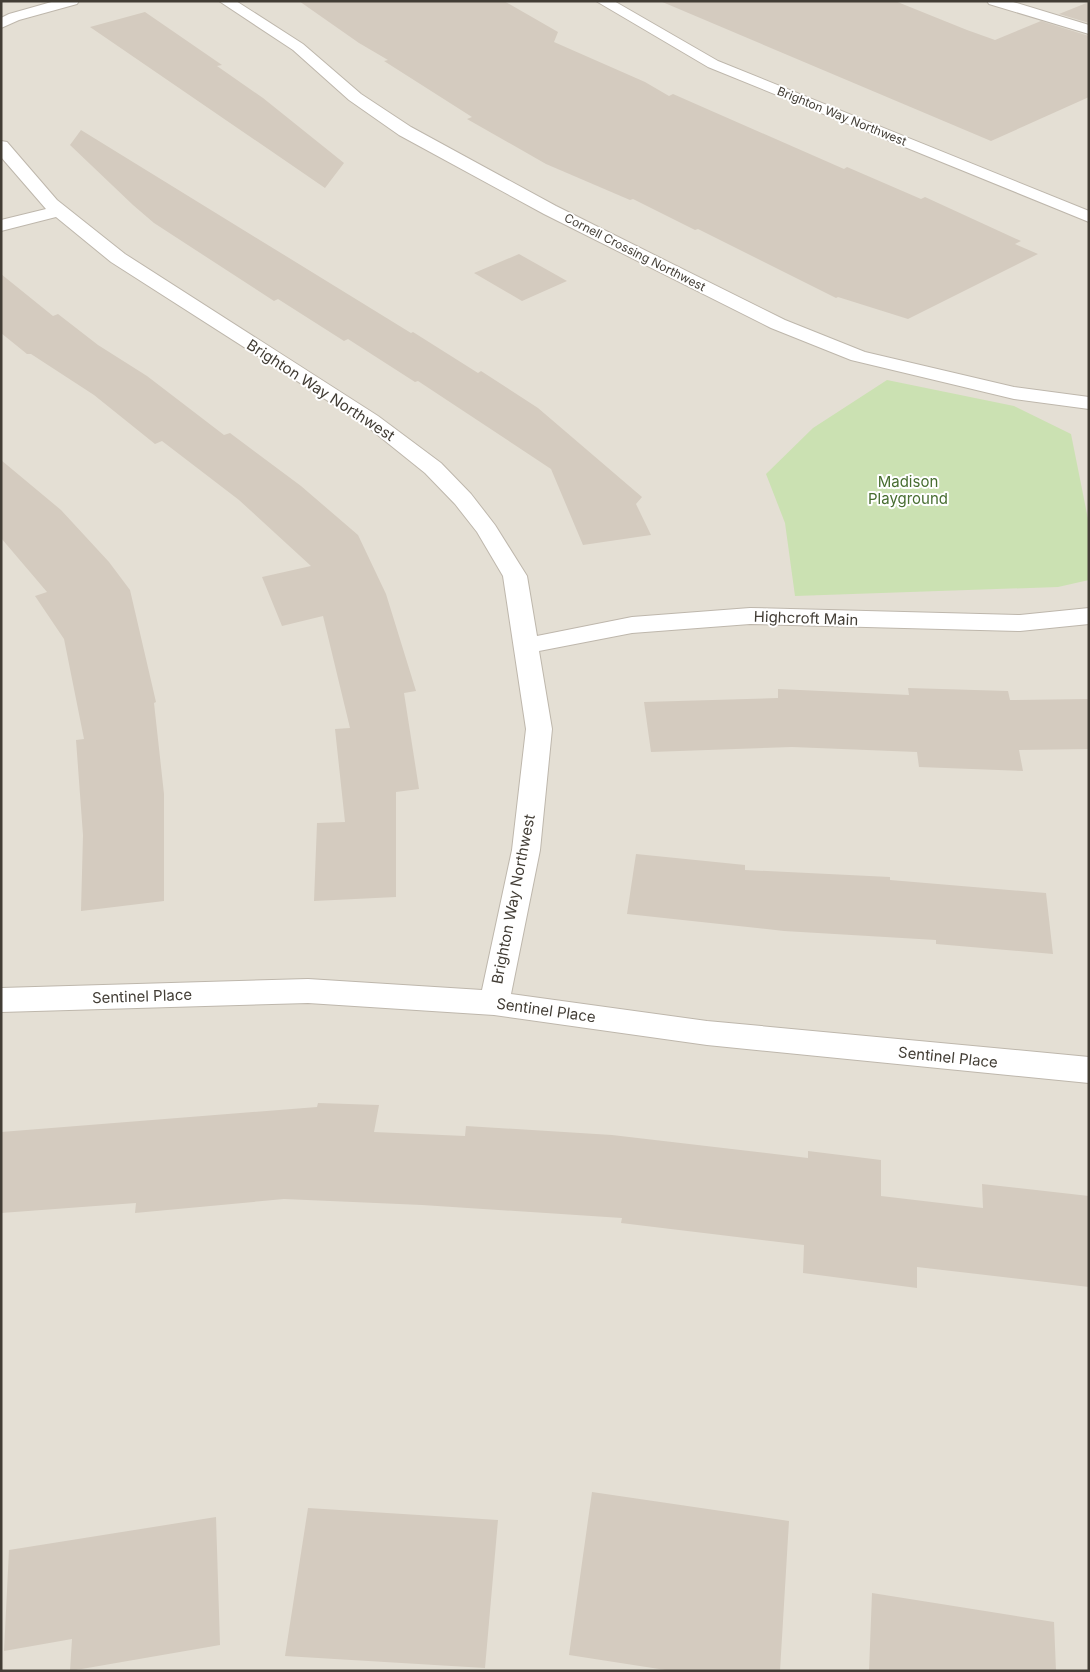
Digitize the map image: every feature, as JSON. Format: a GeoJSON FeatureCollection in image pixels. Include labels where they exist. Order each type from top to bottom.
{"type":"FeatureCollection","features":[{"type":"Feature","properties":{"kind":"street"},"geometry":{"type":"LineString","coordinates":[[1,24],[14,17],[72,1]]}},
{"type":"Feature","properties":{"kind":"street","name":"Cornell Crossing Northwest"},"geometry":{"type":"LineString","coordinates":[[226,1],[298,47],[355,97],[404,131],[550,210],[778,324],[858,356],[1014,393],[1089,403]]}},
{"type":"Feature","properties":{"kind":"street","name":"Brighton Way Northwest"},"geometry":{"type":"LineString","coordinates":[[603,1],[713,64],[1089,217]]}},
{"type":"Feature","properties":{"kind":"street"},"geometry":{"type":"LineString","coordinates":[[994,1],[1089,30]]}},
{"type":"Feature","properties":{"kind":"street","name":"Brighton Way Northwest"},"geometry":{"type":"LineString","coordinates":[[1,146],[51,204],[118,258],[207,317],[316,383],[363,415],[433,468],[463,500],[487,530],[515,576],[539,729],[526,850],[494,1002]]}},
{"type":"Feature","properties":{"kind":"street"},"geometry":{"type":"LineString","coordinates":[[1,226],[59,211]]}},
{"type":"Feature","properties":{"kind":"street","name":"Highcroft Main"},"geometry":{"type":"LineString","coordinates":[[526,646],[632,625],[750,616],[1020,623],[1089,616]]}},
{"type":"Feature","properties":{"kind":"street","name":"Sentinel Place"},"geometry":{"type":"LineString","coordinates":[[1,1000],[308,991],[494,1002],[707,1033],[1089,1070]]}},
{"type":"Feature","properties":{"kind":"shaded area"},"geometry":{"type":"Polygon","coordinates":[[[1,1],[1089,1],[1089,1671],[1,1671],[1,1]]]}},
{"type":"Feature","properties":{"kind":"green space","name":"Madison Playground"},"geometry":{"type":"Polygon","coordinates":[[[887,380],[1014,406],[1071,434],[1089,524],[1089,580],[1058,587],[795,596],[785,523],[766,474],[813,428],[887,380]]]}},
{"type":"Feature","properties":{"kind":"building"},"geometry":{"type":"Polygon","coordinates":[[[299,1],[504,1],[558,32],[554,42],[645,82],[669,96],[673,94],[844,169],[847,167],[921,199],[925,197],[1021,241],[1015,244],[1038,254],[908,319],[838,297],[836,298],[698,229],[695,230],[633,199],[630,200],[546,164],[467,119],[472,117],[384,61],[388,60],[359,43],[299,1]]]}},
{"type":"Feature","properties":{"kind":"building"},"geometry":{"type":"Polygon","coordinates":[[[660,1],[895,1],[995,40],[1041,21],[1089,36],[1089,97],[991,141],[660,1]]]}},
{"type":"Feature","properties":{"kind":"building"},"geometry":{"type":"Polygon","coordinates":[[[1089,2],[1089,23],[1059,14],[1089,2]]]}},
{"type":"Feature","properties":{"kind":"building"},"geometry":{"type":"Polygon","coordinates":[[[145,12],[222,65],[217,66],[263,98],[344,163],[325,188],[90,27],[145,12]]]}},
{"type":"Feature","properties":{"kind":"building"},"geometry":{"type":"Polygon","coordinates":[[[81,130],[411,333],[413,332],[478,373],[481,371],[538,408],[642,497],[636,504],[651,535],[583,545],[551,469],[418,381],[415,382],[348,339],[344,341],[278,299],[274,301],[154,223],[70,145],[81,130]]]}},
{"type":"Feature","properties":{"kind":"building"},"geometry":{"type":"Polygon","coordinates":[[[519,254],[567,281],[522,301],[474,273],[519,254]]]}},
{"type":"Feature","properties":{"kind":"building"},"geometry":{"type":"Polygon","coordinates":[[[1,274],[53,316],[58,314],[98,345],[147,376],[224,435],[230,433],[301,486],[358,535],[386,594],[416,691],[404,693],[419,789],[396,792],[396,897],[314,901],[317,823],[345,822],[335,729],[350,728],[323,616],[282,626],[262,577],[311,566],[239,500],[162,441],[155,444],[94,395],[31,354],[27,354],[1,333],[1,274]]]}},
{"type":"Feature","properties":{"kind":"building"},"geometry":{"type":"Polygon","coordinates":[[[1,460],[61,510],[109,562],[130,590],[156,702],[154,703],[164,794],[164,901],[81,911],[83,835],[76,740],[84,739],[64,639],[35,596],[47,592],[1,538],[1,460]]]}},
{"type":"Feature","properties":{"kind":"building"},"geometry":{"type":"Polygon","coordinates":[[[908,688],[1008,691],[1010,700],[1089,699],[1089,749],[1019,750],[1023,771],[919,767],[917,752],[792,747],[651,752],[644,702],[778,698],[778,689],[909,695],[908,688]]]}},
{"type":"Feature","properties":{"kind":"building"},"geometry":{"type":"Polygon","coordinates":[[[636,854],[745,865],[745,870],[890,877],[890,880],[1046,893],[1053,954],[936,944],[936,940],[784,931],[627,914],[636,854]]]}},
{"type":"Feature","properties":{"kind":"building"},"geometry":{"type":"Polygon","coordinates":[[[318,1103],[379,1105],[374,1132],[465,1136],[466,1126],[612,1135],[808,1158],[808,1151],[881,1160],[881,1196],[983,1208],[982,1184],[1089,1196],[1089,1287],[917,1267],[917,1288],[803,1273],[804,1245],[621,1223],[622,1218],[422,1205],[284,1199],[135,1213],[136,1203],[1,1213],[1,1132],[317,1107],[318,1103]]]}},
{"type":"Feature","properties":{"kind":"building"},"geometry":{"type":"Polygon","coordinates":[[[592,1492],[789,1521],[780,1671],[672,1671],[569,1655],[592,1492]]]}},
{"type":"Feature","properties":{"kind":"building"},"geometry":{"type":"Polygon","coordinates":[[[308,1508],[498,1520],[485,1668],[285,1656],[308,1508]]]}},
{"type":"Feature","properties":{"kind":"building"},"geometry":{"type":"Polygon","coordinates":[[[216,1517],[220,1645],[70,1671],[72,1639],[4,1651],[9,1550],[216,1517]]]}},
{"type":"Feature","properties":{"kind":"building"},"geometry":{"type":"Polygon","coordinates":[[[872,1593],[1054,1622],[1056,1671],[869,1671],[872,1593]]]}}]}
